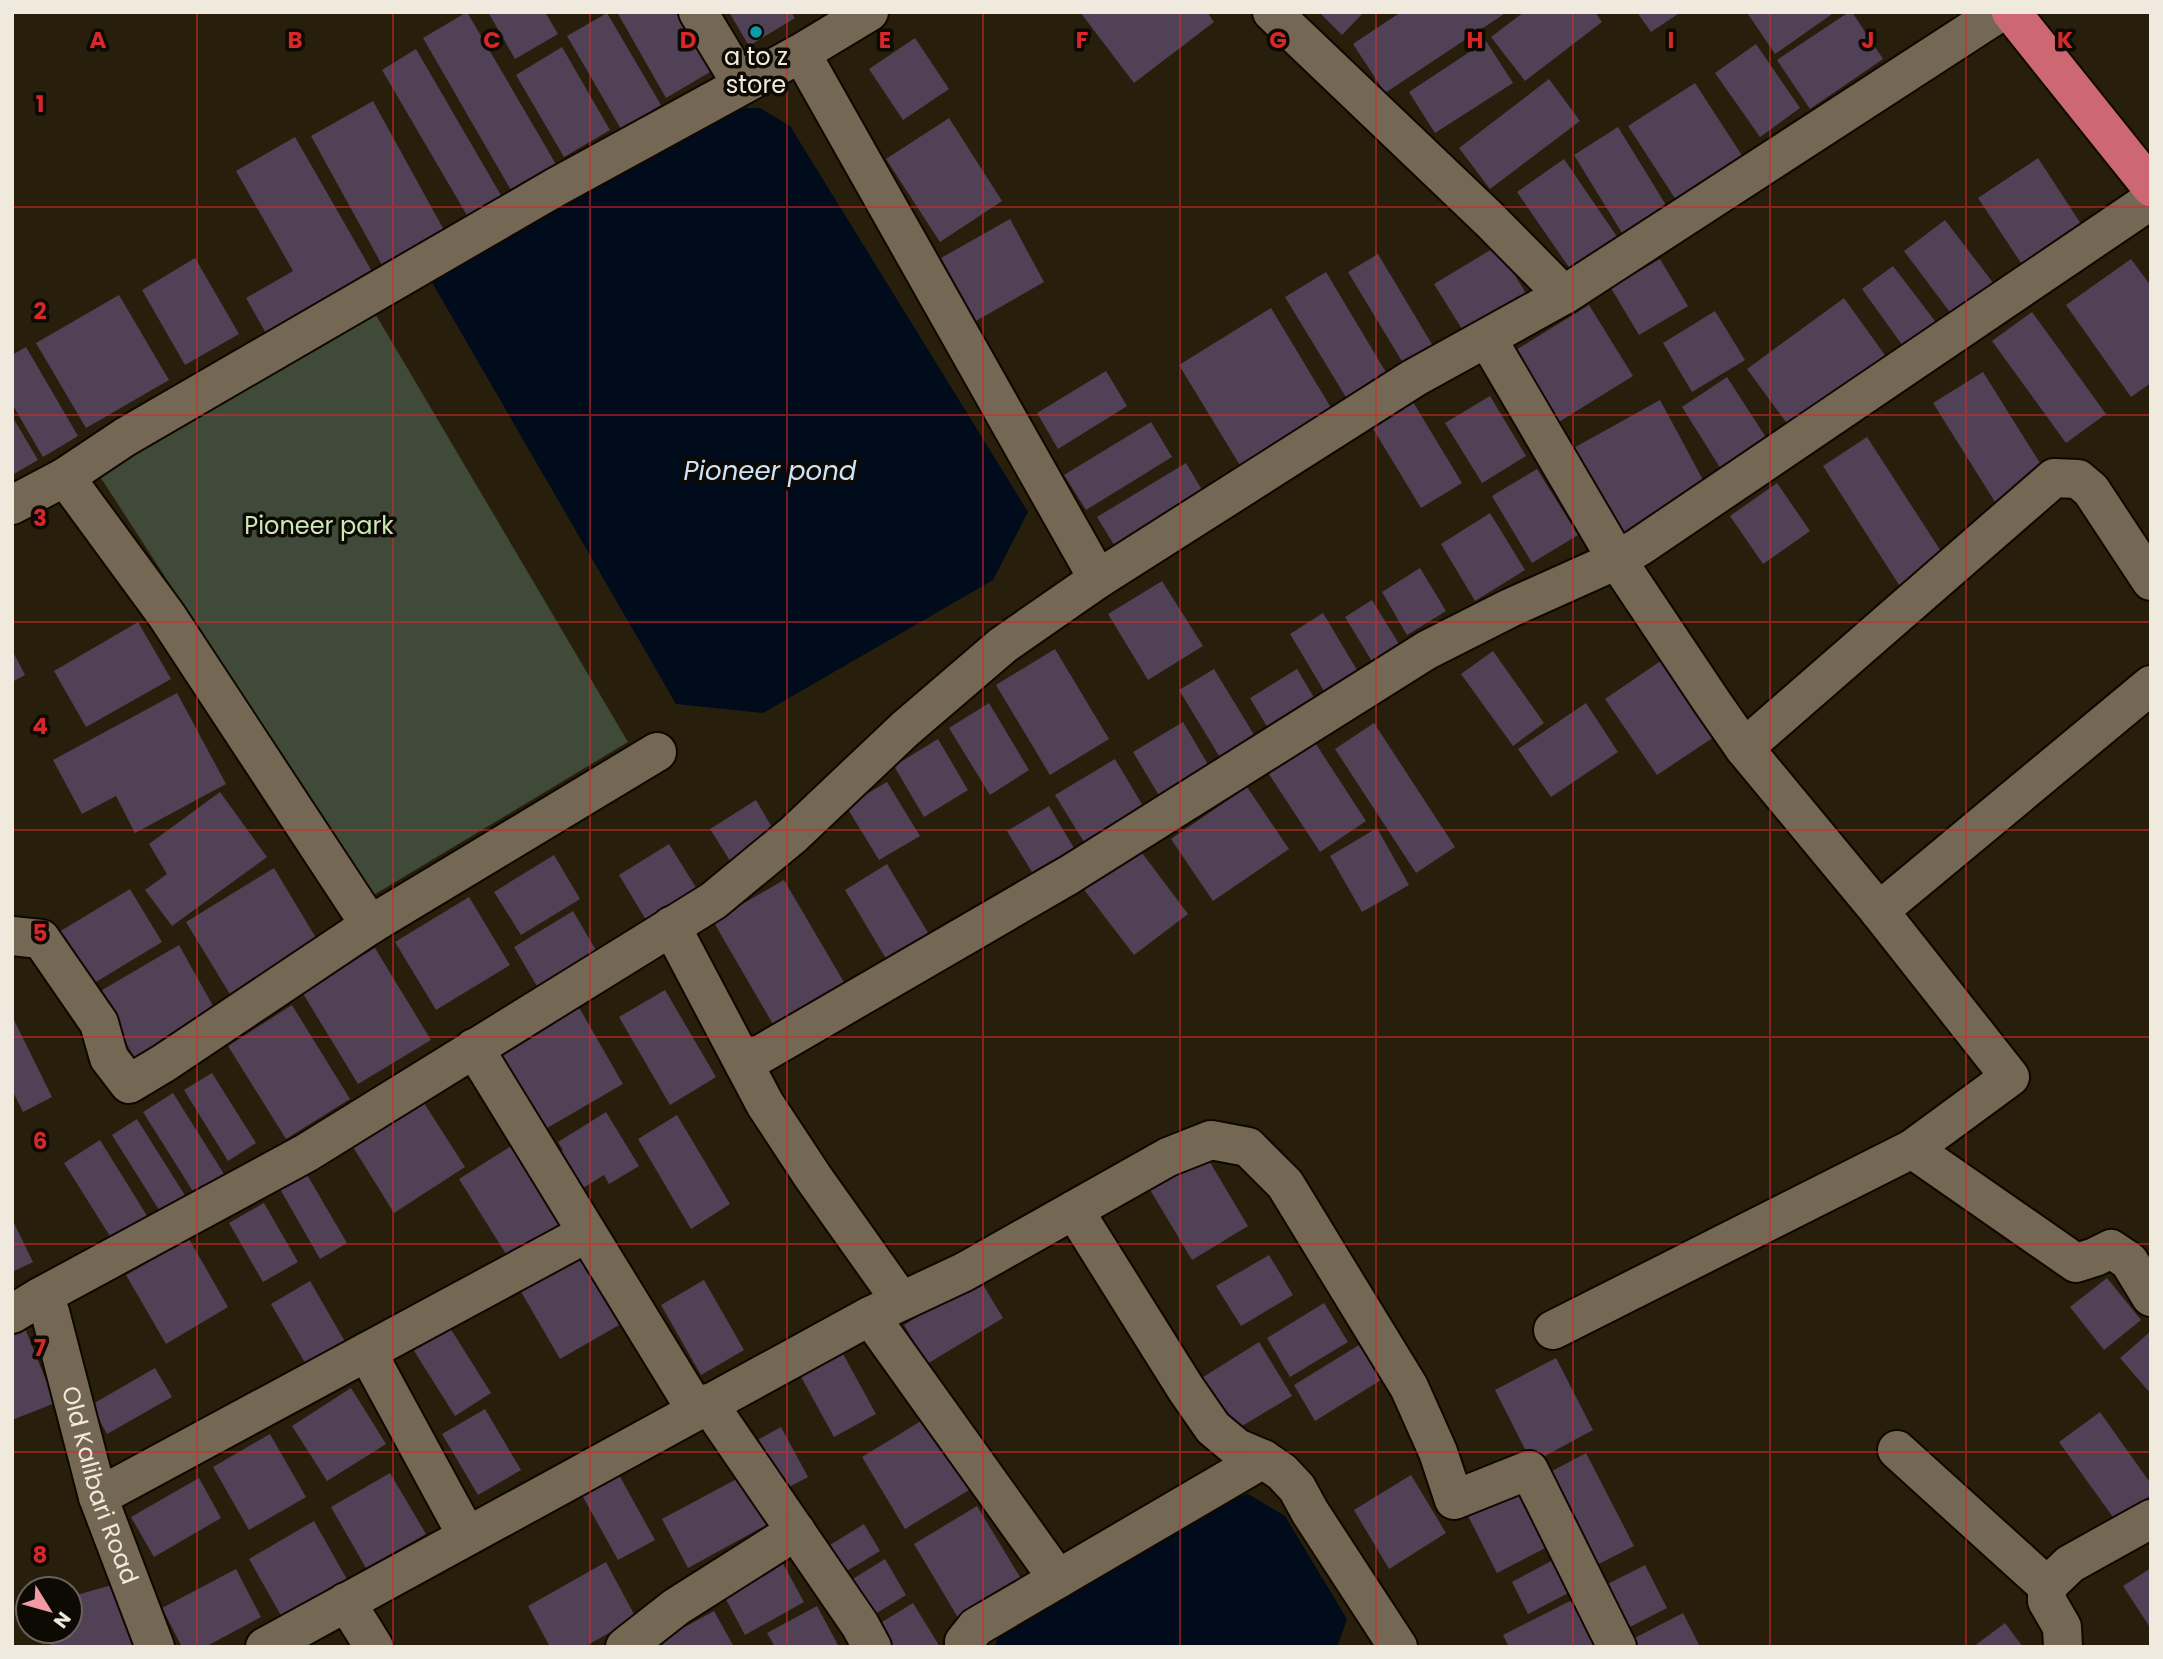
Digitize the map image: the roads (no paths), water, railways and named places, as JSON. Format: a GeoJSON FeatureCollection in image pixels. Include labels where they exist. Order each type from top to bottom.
{"type":"FeatureCollection","features":[{"type":"Feature","properties":{"kind":"highway"},"geometry":{"type":"LineString","coordinates":[[2011,12],[2151,187]]}},
{"type":"Feature","properties":{"kind":"street"},"geometry":{"type":"LineString","coordinates":[[698,12],[742,85]]}},
{"type":"Feature","properties":{"kind":"street"},"geometry":{"type":"LineString","coordinates":[[12,505],[65,477],[125,437],[556,187],[801,53],[869,12]]}},
{"type":"Feature","properties":{"kind":"street"},"geometry":{"type":"LineString","coordinates":[[1272,12],[1490,220],[1564,295]]}},
{"type":"Feature","properties":{"kind":"street"},"geometry":{"type":"LineString","coordinates":[[26,1306],[306,1153],[713,901],[793,835],[905,729],[1003,645],[1098,579],[1414,378],[1488,340],[1564,295],[2000,12]]}},
{"type":"Feature","properties":{"kind":"street"},"geometry":{"type":"LineString","coordinates":[[801,53],[1098,579]]}},
{"type":"Feature","properties":{"kind":"street"},"geometry":{"type":"LineString","coordinates":[[744,1065],[1069,875],[1427,650],[1510,608],[1617,560],[2151,200]]}},
{"type":"Feature","properties":{"kind":"street"},"geometry":{"type":"LineString","coordinates":[[1488,340],[1617,560],[1744,748],[1879,911],[2010,1077],[1912,1149],[1553,1330]]}},
{"type":"Feature","properties":{"kind":"street"},"geometry":{"type":"LineString","coordinates":[[65,477],[167,616],[370,926]]}},
{"type":"Feature","properties":{"kind":"street"},"geometry":{"type":"LineString","coordinates":[[1744,748],[2054,478],[2078,479],[2091,490],[2151,581]]}},
{"type":"Feature","properties":{"kind":"street"},"geometry":{"type":"LineString","coordinates":[[1879,911],[2151,685]]}},
{"type":"Feature","properties":{"kind":"street"},"geometry":{"type":"LineString","coordinates":[[12,936],[41,939],[99,1023],[109,1058],[129,1084],[370,926],[657,752]]}},
{"type":"Feature","properties":{"kind":"street"},"geometry":{"type":"LineString","coordinates":[[671,926],[744,1065],[885,1309],[1058,1579]]}},
{"type":"Feature","properties":{"kind":"street"},"geometry":{"type":"LineString","coordinates":[[474,1048],[587,1233],[702,1407],[796,1531],[872,1647]]}},
{"type":"Feature","properties":{"kind":"street"},"geometry":{"type":"LineString","coordinates":[[265,1647],[702,1407],[885,1309],[964,1272],[1168,1157],[1211,1140],[1248,1147],[1285,1184],[1409,1387],[1438,1452],[1454,1500],[1529,1470],[1617,1647]]}},
{"type":"Feature","properties":{"kind":"street"},"geometry":{"type":"LineString","coordinates":[[1912,1149],[2076,1263],[2111,1249],[2129,1261],[2151,1297]]}},
{"type":"Feature","properties":{"kind":"street"},"geometry":{"type":"LineString","coordinates":[[1074,1210],[1213,1428],[1237,1448],[1263,1458],[1297,1488],[1398,1647]]}},
{"type":"Feature","properties":{"kind":"street"},"geometry":{"type":"LineString","coordinates":[[98,1497],[587,1233]]}},
{"type":"Feature","properties":{"kind":"street","name":"Old Kalibari Road"},"geometry":{"type":"LineString","coordinates":[[26,1306],[50,1312],[98,1497],[155,1647]]}},
{"type":"Feature","properties":{"kind":"street"},"geometry":{"type":"LineString","coordinates":[[367,1352],[467,1536]]}},
{"type":"Feature","properties":{"kind":"street"},"geometry":{"type":"LineString","coordinates":[[1897,1450],[2047,1586],[2048,1601],[2062,1627],[2063,1647]]}},
{"type":"Feature","properties":{"kind":"street"},"geometry":{"type":"LineString","coordinates":[[964,1647],[964,1642],[976,1627],[1263,1458]]}},
{"type":"Feature","properties":{"kind":"street"},"geometry":{"type":"LineString","coordinates":[[2047,1586],[2070,1564],[2151,1519]]}},
{"type":"Feature","properties":{"kind":"street"},"geometry":{"type":"LineString","coordinates":[[625,1647],[676,1607],[796,1531]]}},
{"type":"Feature","properties":{"kind":"street"},"geometry":{"type":"LineString","coordinates":[[346,1602],[374,1647]]}},
{"type":"Feature","properties":{"kind":"water","name":"Pioneer pond"},"geometry":{"type":"Polygon","coordinates":[[[728,108],[760,108],[790,126],[1028,512],[993,580],[763,713],[676,704],[429,277],[728,108]]]}},
{"type":"Feature","properties":{"kind":"water"},"geometry":{"type":"Polygon","coordinates":[[[1248,1494],[1285,1516],[1347,1619],[1337,1647],[995,1647],[1001,1624],[1166,1520],[1248,1494]]]}},
{"type":"Feature","properties":{"kind":"place","name":"a to z store"},"geometry":{"type":"Point","coordinates":[756,32]}},
{"type":"Feature","properties":{"kind":"park label","name":"Pioneer park"},"geometry":{"type":"Point","coordinates":[319,526]}}]}
